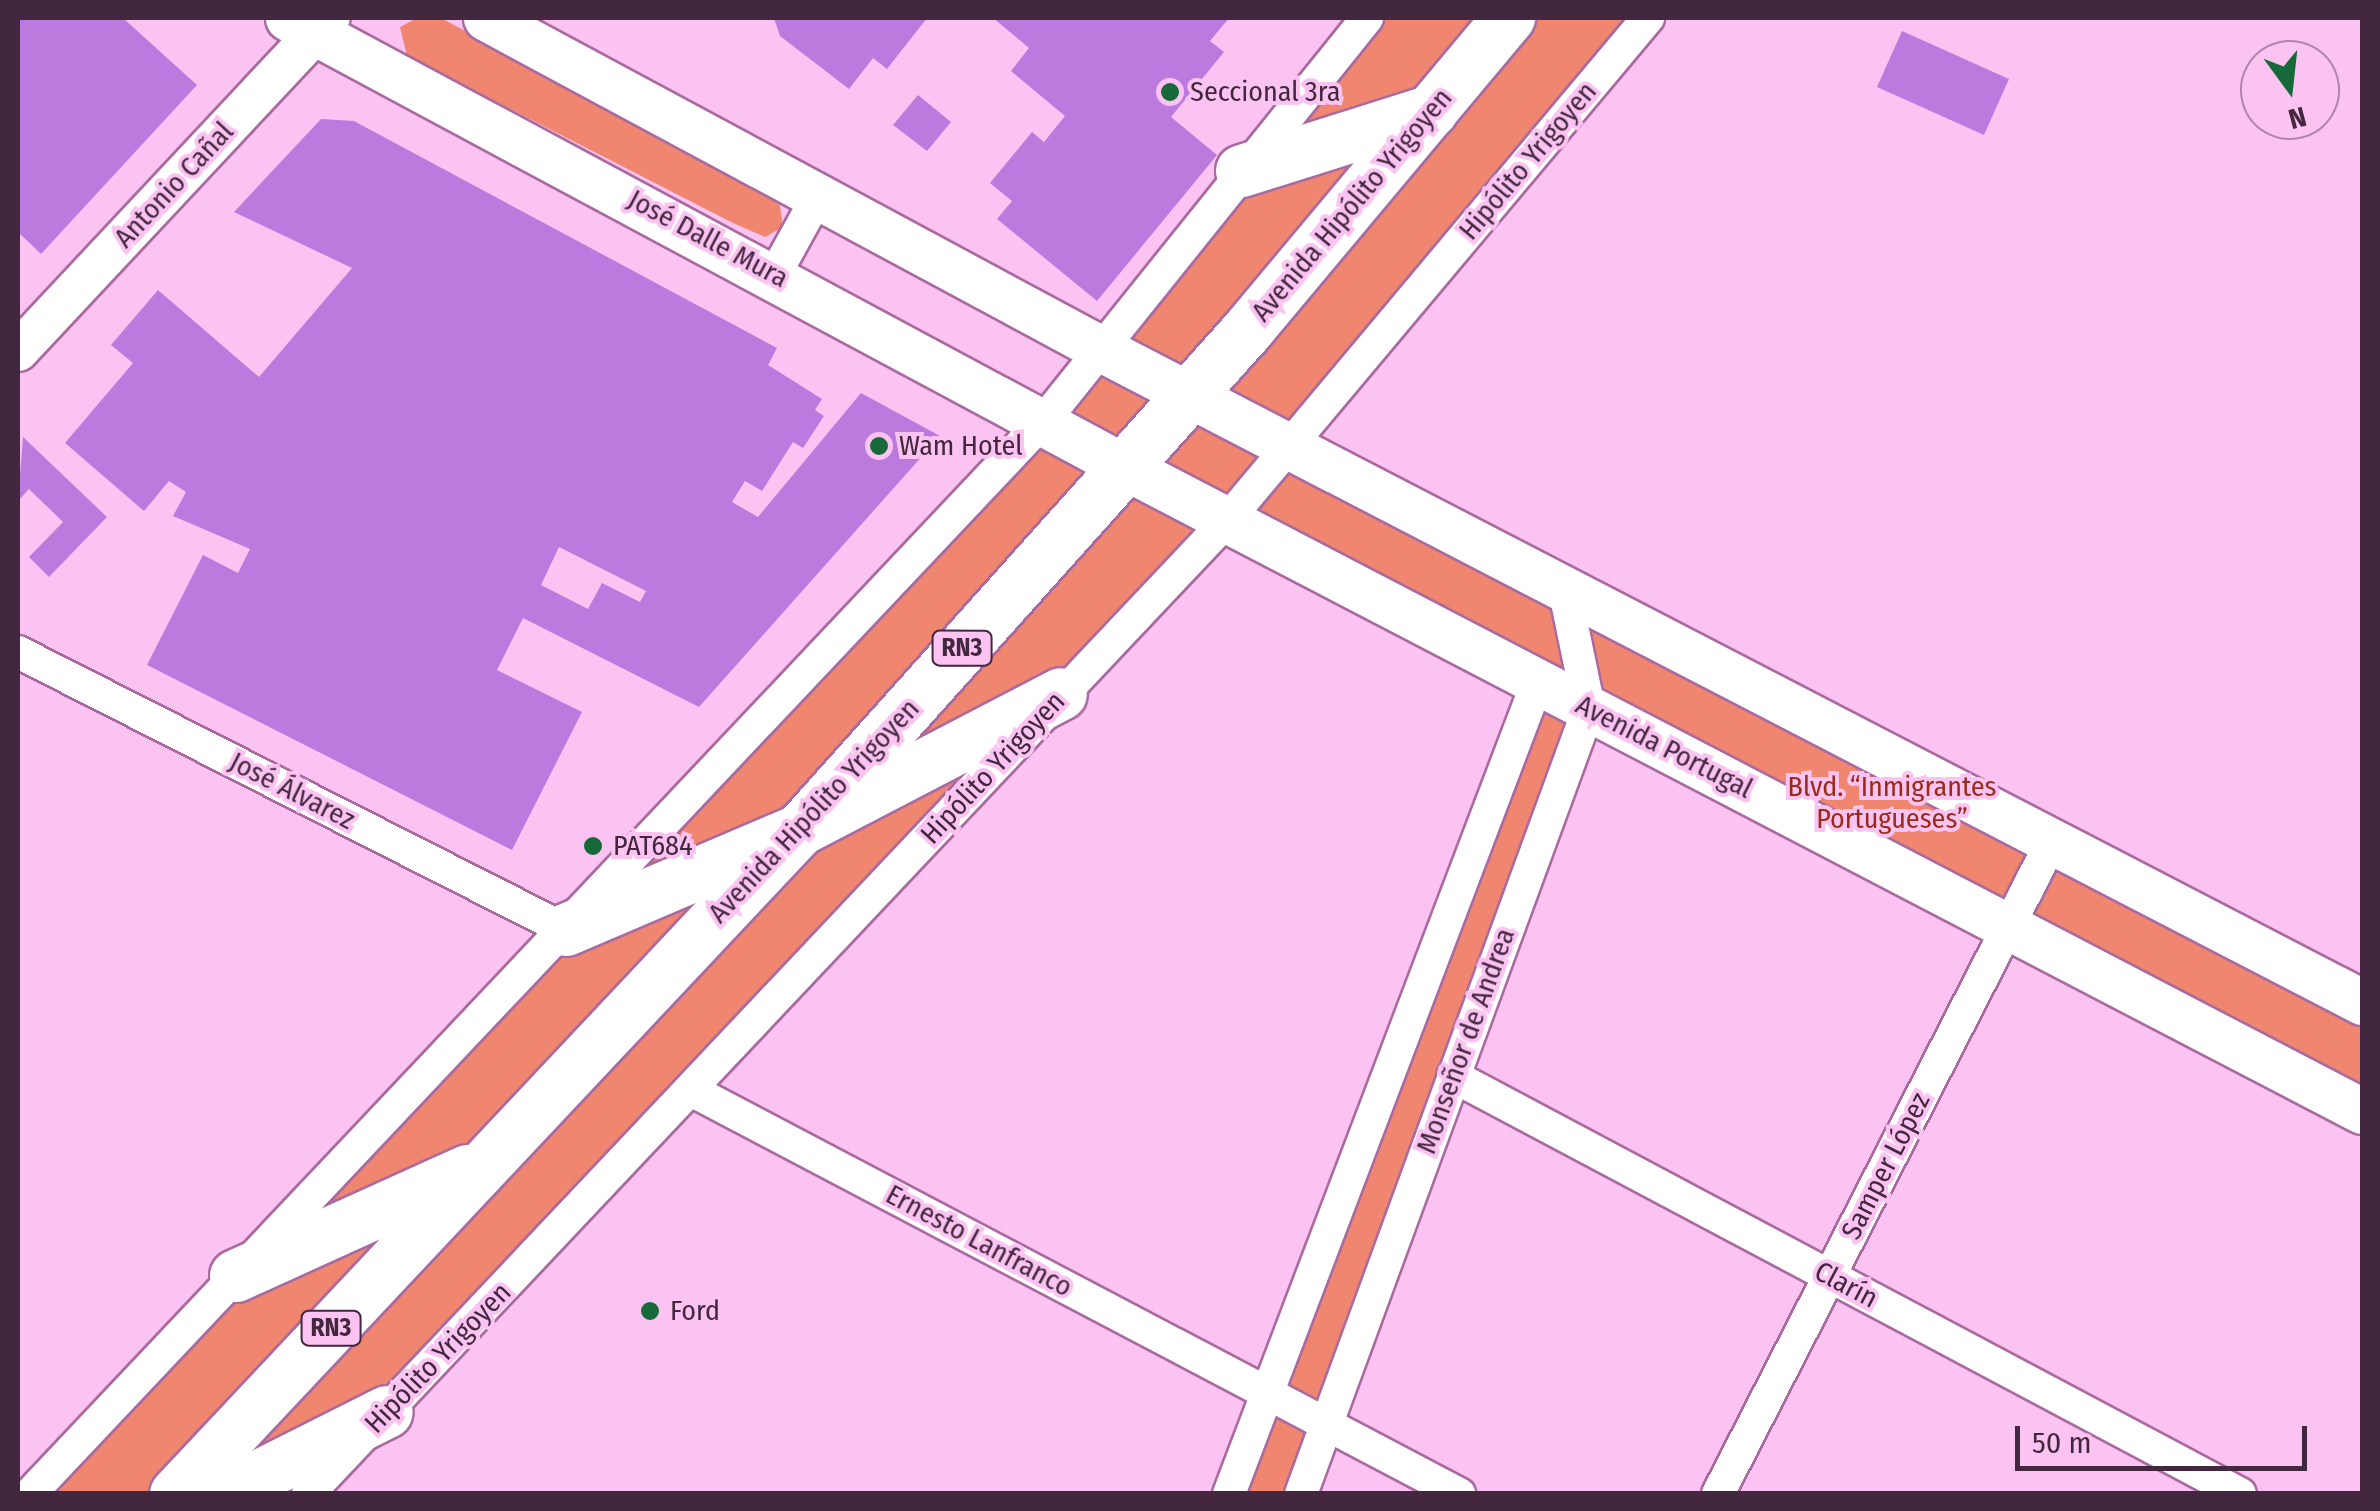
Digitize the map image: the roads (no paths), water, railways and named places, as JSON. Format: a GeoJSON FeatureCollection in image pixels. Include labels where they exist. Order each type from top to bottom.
{"type":"FeatureCollection","features":[{"type":"Feature","properties":{"kind":"highway","name":"Avenida Hipólito Yrigoyen"},"geometry":{"type":"LineString","coordinates":[[176,1494],[800,830],[1192,394],[1509,18]]}},
{"type":"Feature","properties":{"kind":"highway"},"geometry":{"type":"LineString","coordinates":[[1242,171],[1432,111]]}},
{"type":"Feature","properties":{"kind":"highway"},"geometry":{"type":"LineString","coordinates":[[566,930],[800,830],[1061,694]]}},
{"type":"Feature","properties":{"kind":"highway"},"geometry":{"type":"LineString","coordinates":[[236,1276],[487,1162]]}},
{"type":"Feature","properties":{"kind":"highway"},"geometry":{"type":"LineString","coordinates":[[224,1494],[386,1412]]}},
{"type":"Feature","properties":{"kind":"main road"},"geometry":{"type":"LineString","coordinates":[[486,18],[1103,350],[1563,583],[2362,1002]]}},
{"type":"Feature","properties":{"kind":"main road","name":"José Dalle Mura"},"geometry":{"type":"LineString","coordinates":[[312,23],[1046,418],[1124,467]]}},
{"type":"Feature","properties":{"kind":"main road","name":"Avenida Portugal"},"geometry":{"type":"LineString","coordinates":[[1124,467],[2362,1111]]}},
{"type":"Feature","properties":{"kind":"street"},"geometry":{"type":"LineString","coordinates":[[30,1494],[1046,418],[1367,18]]}},
{"type":"Feature","properties":{"kind":"street","name":"Hipólito Yrigoyen"},"geometry":{"type":"LineString","coordinates":[[308,1494],[693,1091],[1228,519],[1648,18]]}},
{"type":"Feature","properties":{"kind":"street","name":"Antonio Cañal"},"geometry":{"type":"LineString","coordinates":[[18,352],[312,23]]}},
{"type":"Feature","properties":{"kind":"street"},"geometry":{"type":"LineString","coordinates":[[774,274],[818,196]]}},
{"type":"Feature","properties":{"kind":"street"},"geometry":{"type":"LineString","coordinates":[[1563,583],[1589,708]]}},
{"type":"Feature","properties":{"kind":"street","name":"José Álvarez"},"geometry":{"type":"LineString","coordinates":[[18,652],[566,930]]}},
{"type":"Feature","properties":{"kind":"street"},"geometry":{"type":"LineString","coordinates":[[1229,1494],[1538,681]]}},
{"type":"Feature","properties":{"kind":"street","name":"Monseñor de Andrea"},"geometry":{"type":"LineString","coordinates":[[1301,1494],[1589,708]]}},
{"type":"Feature","properties":{"kind":"street","name":"Samper López"},"geometry":{"type":"LineString","coordinates":[[1718,1494],[2052,839]]}},
{"type":"Feature","properties":{"kind":"street","name":"Clarín"},"geometry":{"type":"LineString","coordinates":[[1453,1076],[2240,1494]]}},
{"type":"Feature","properties":{"kind":"street","name":"Ernesto Lanfranco"},"geometry":{"type":"LineString","coordinates":[[693,1091],[1460,1494]]}},
{"type":"Feature","properties":{"kind":"place","name":"Seccional 3ra"},"geometry":{"type":"Point","coordinates":[1170,92]}},
{"type":"Feature","properties":{"kind":"place","name":"Wam Hotel"},"geometry":{"type":"Point","coordinates":[879,446]}},
{"type":"Feature","properties":{"kind":"place","name":"PAT684"},"geometry":{"type":"Point","coordinates":[593,846]}},
{"type":"Feature","properties":{"kind":"place","name":"Ford"},"geometry":{"type":"Point","coordinates":[650,1311]}},
{"type":"Feature","properties":{"kind":"park label","name":"Blvd. “Inmigrantes Portugueses”"},"geometry":{"type":"Point","coordinates":[1892,803]}}]}
